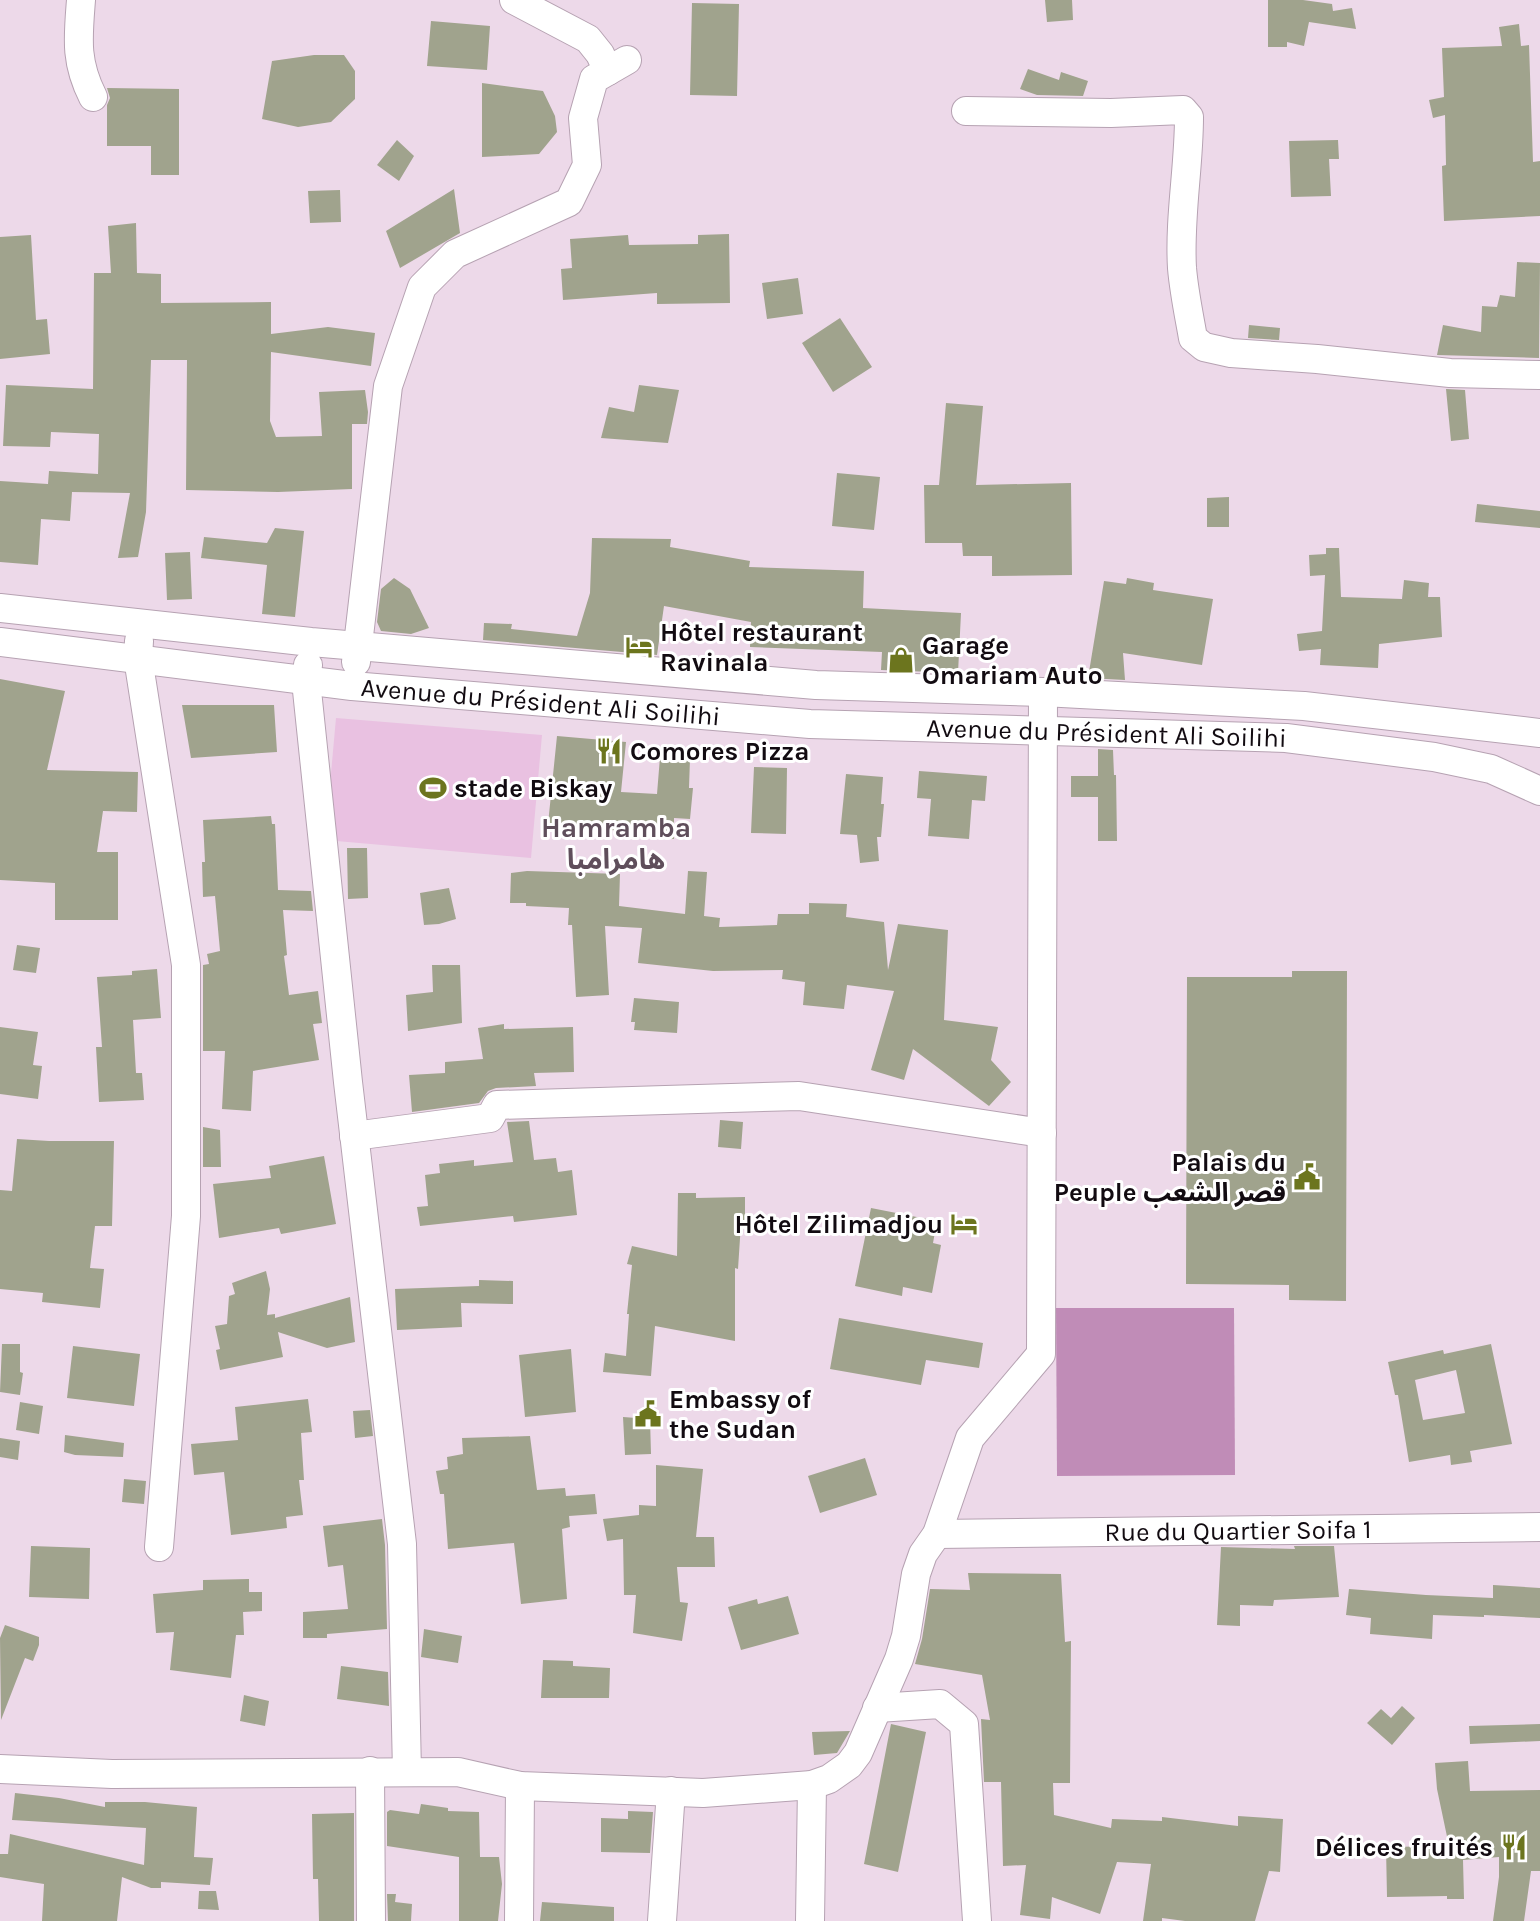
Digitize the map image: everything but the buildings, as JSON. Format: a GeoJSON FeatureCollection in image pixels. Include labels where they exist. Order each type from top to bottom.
{"type":"FeatureCollection","features":[{"type":"Feature","properties":{"kind":"street"},"geometry":{"type":"LineString","coordinates":[[81,0],[77,53],[84,79],[93,97]]}},
{"type":"Feature","properties":{"kind":"street"},"geometry":{"type":"LineString","coordinates":[[352,686],[388,386],[422,287],[455,254],[569,202],[587,165],[583,118],[594,79],[617,65],[600,54],[588,39],[514,0]]}},
{"type":"Feature","properties":{"kind":"street"},"geometry":{"type":"LineString","coordinates":[[966,111],[1111,113],[1183,110],[1189,117],[1189,143],[1182,268],[1193,338],[1204,347],[1231,353],[1450,373],[1540,375]]}},
{"type":"Feature","properties":{"kind":"street","name":"Avenue du Président Ali Soilihi"},"geometry":{"type":"LineString","coordinates":[[0,608],[311,642],[816,685],[1043,692],[1304,706],[1540,733]]}},
{"type":"Feature","properties":{"kind":"street"},"geometry":{"type":"LineString","coordinates":[[140,624],[138,658],[186,965],[186,1216],[159,1546]]}},
{"type":"Feature","properties":{"kind":"street","name":"Avenue du Président Ali Soilihi"},"geometry":{"type":"LineString","coordinates":[[0,642],[352,686],[810,724],[1286,738],[1446,760],[1491,769],[1540,791]]}},
{"type":"Feature","properties":{"kind":"street"},"geometry":{"type":"LineString","coordinates":[[311,642],[306,681],[354,1136],[402,1544],[407,1772]]}},
{"type":"Feature","properties":{"kind":"street"},"geometry":{"type":"LineString","coordinates":[[0,1769],[112,1774],[458,1772],[520,1786],[730,1792],[812,1786],[849,1765],[866,1738],[899,1659],[906,1636],[916,1574],[923,1554],[937,1534],[970,1438],[1041,1354],[1043,692]]}},
{"type":"Feature","properties":{"kind":"street"},"geometry":{"type":"LineString","coordinates":[[354,1136],[490,1118],[497,1105],[799,1096],[1042,1133]]}},
{"type":"Feature","properties":{"kind":"street","name":"Rue du Quartier Soifa 1"},"geometry":{"type":"LineString","coordinates":[[937,1534],[1540,1527]]}},
{"type":"Feature","properties":{"kind":"street"},"geometry":{"type":"LineString","coordinates":[[877,1708],[940,1704],[964,1724],[983,1919]]}},
{"type":"Feature","properties":{"kind":"street"},"geometry":{"type":"LineString","coordinates":[[370,1771],[371,1921]]}},
{"type":"Feature","properties":{"kind":"street"},"geometry":{"type":"LineString","coordinates":[[519,1921],[520,1786]]}},
{"type":"Feature","properties":{"kind":"street"},"geometry":{"type":"LineString","coordinates":[[810,1921],[812,1786]]}},
{"type":"Feature","properties":{"kind":"street"},"geometry":{"type":"LineString","coordinates":[[662,1921],[671,1791]]}},
{"type":"Feature","properties":{"kind":"shaded area","name":"stade Biskay"},"geometry":{"type":"Polygon","coordinates":[[[336,718],[542,735],[531,858],[325,840],[336,718]]]}},
{"type":"Feature","properties":{"kind":"shaded area"},"geometry":{"type":"Polygon","coordinates":[[[1056,1308],[1234,1308],[1235,1475],[1057,1476],[1056,1308]]]}},
{"type":"Feature","properties":{"kind":"place","name":"Hôtel restaurant Ravinala"},"geometry":{"type":"Point","coordinates":[639,647]}},
{"type":"Feature","properties":{"kind":"place","name":"Garage Omariam Auto"},"geometry":{"type":"Point","coordinates":[901,660]}},
{"type":"Feature","properties":{"kind":"place","name":"Comores Pizza"},"geometry":{"type":"Point","coordinates":[609,751]}},
{"type":"Feature","properties":{"kind":"place","name":"stade Biskay"},"geometry":{"type":"Point","coordinates":[433,788]}},
{"type":"Feature","properties":{"kind":"place","name":"Palais du Peuple قصر الشعب"},"geometry":{"type":"Point","coordinates":[1307,1177]}},
{"type":"Feature","properties":{"kind":"place","name":"Hôtel Zilimadjou"},"geometry":{"type":"Point","coordinates":[964,1224]}},
{"type":"Feature","properties":{"kind":"place","name":"Embassy of the Sudan"},"geometry":{"type":"Point","coordinates":[648,1414]}},
{"type":"Feature","properties":{"kind":"place","name":"Délices fruités"},"geometry":{"type":"Point","coordinates":[1514,1847]}},
{"type":"Feature","properties":{"kind":"district","name":"Hamramba هامرامبا"},"geometry":{"type":"Point","coordinates":[616,843]}}]}
